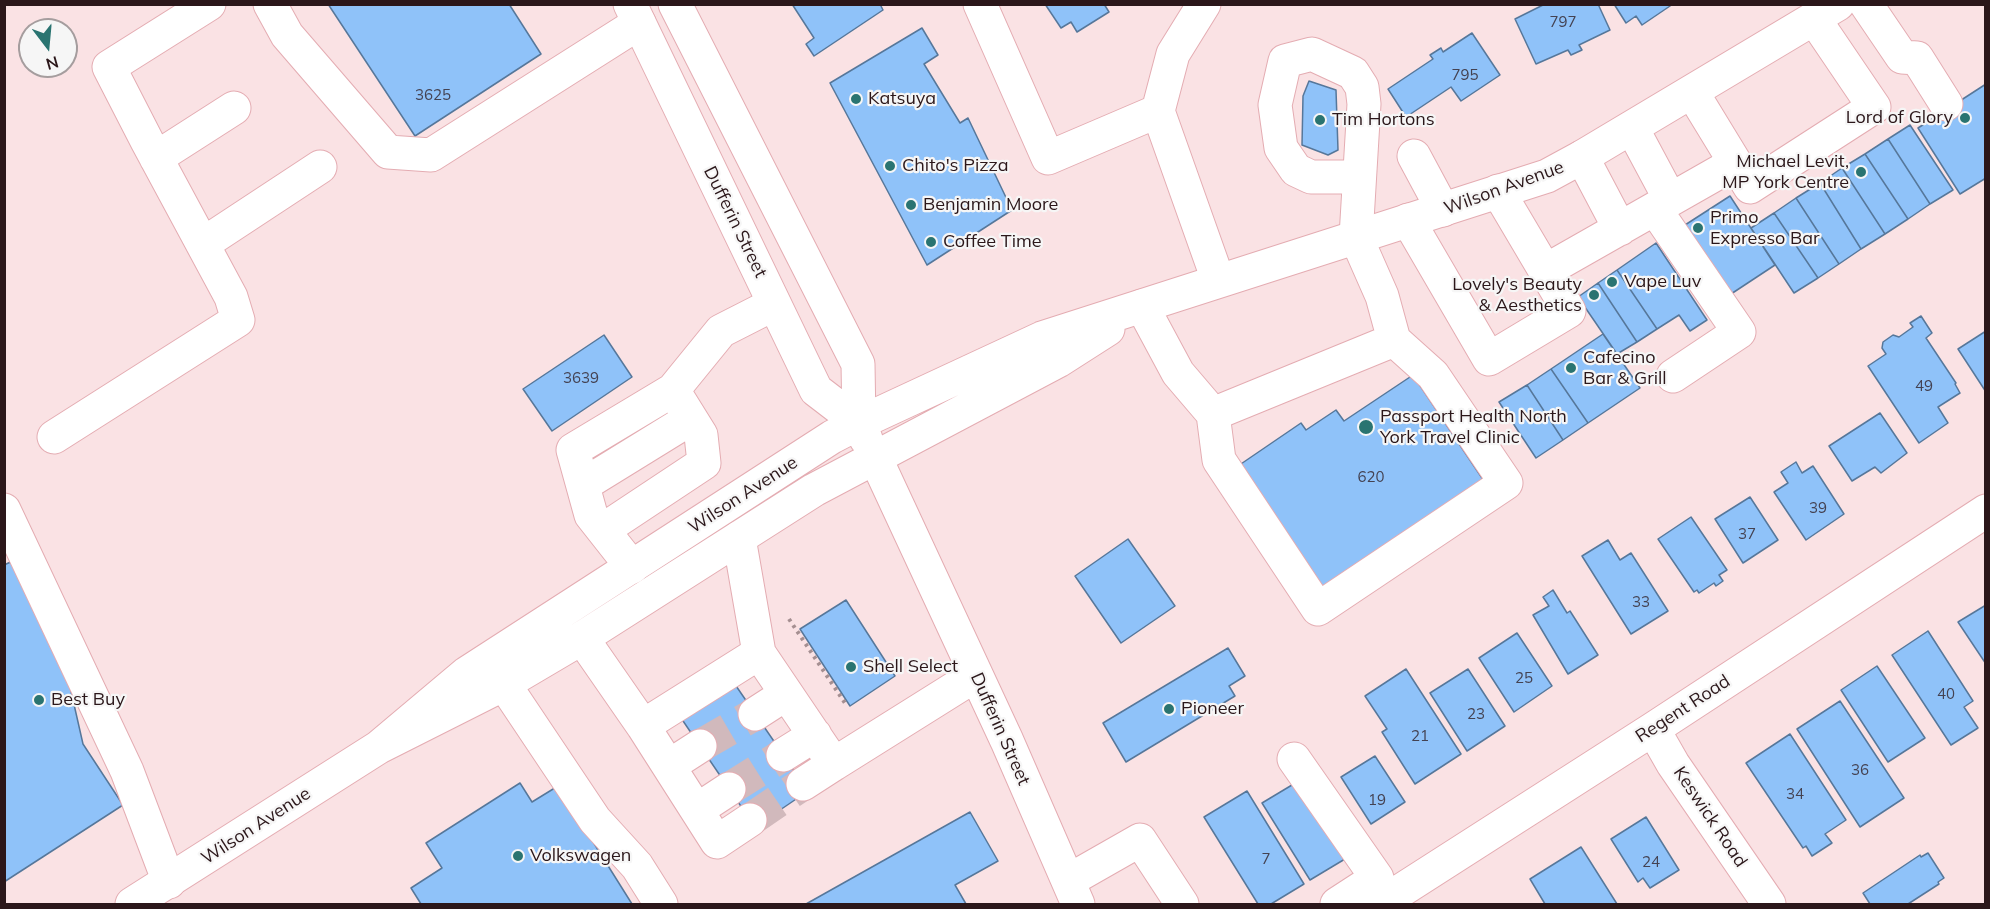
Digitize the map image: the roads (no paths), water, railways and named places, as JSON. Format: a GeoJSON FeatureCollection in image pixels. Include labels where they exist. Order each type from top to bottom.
{"type":"FeatureCollection","features":[{"type":"Feature","properties":{"kind":"main road"},"geometry":{"type":"LineString","coordinates":[[54,437],[238,320],[231,297],[110,67],[208,4]]}},
{"type":"Feature","properties":{"kind":"main road"},"geometry":{"type":"LineString","coordinates":[[270,4],[286,35],[388,152],[431,155],[635,14]]}},
{"type":"Feature","properties":{"kind":"main road","name":"Dufferin Street"},"geometry":{"type":"LineString","coordinates":[[675,4],[858,364],[859,423],[976,675],[1073,893]]}},
{"type":"Feature","properties":{"kind":"main road"},"geometry":{"type":"LineString","coordinates":[[980,4],[1048,158],[1158,111]]}},
{"type":"Feature","properties":{"kind":"main road"},"geometry":{"type":"LineString","coordinates":[[1204,4],[1173,54],[1158,111],[1218,280]]}},
{"type":"Feature","properties":{"kind":"main road"},"geometry":{"type":"LineString","coordinates":[[1866,4],[1902,57],[1917,58],[1946,104]]}},
{"type":"Feature","properties":{"kind":"main road"},"geometry":{"type":"LineString","coordinates":[[1692,92],[1750,187],[1874,107],[1826,12]]}},
{"type":"Feature","properties":{"kind":"main road","name":"Wilson Avenue"},"geometry":{"type":"LineString","coordinates":[[379,747],[467,673],[832,437],[859,423],[1042,338],[1547,176],[1826,12]]}},
{"type":"Feature","properties":{"kind":"main road","name":"Dufferin Street"},"geometry":{"type":"LineString","coordinates":[[635,14],[816,390],[859,423]]}},
{"type":"Feature","properties":{"kind":"main road"},"geometry":{"type":"LineString","coordinates":[[156,158],[234,108]]}},
{"type":"Feature","properties":{"kind":"main road"},"geometry":{"type":"LineString","coordinates":[[1632,128],[1662,204],[1739,332],[1673,375]]}},
{"type":"Feature","properties":{"kind":"main road"},"geometry":{"type":"LineString","coordinates":[[1414,156],[1443,210]]}},
{"type":"Feature","properties":{"kind":"main road"},"geometry":{"type":"LineString","coordinates":[[1582,157],[1620,229]]}},
{"type":"Feature","properties":{"kind":"main road"},"geometry":{"type":"LineString","coordinates":[[1545,271],[1735,163]]}},
{"type":"Feature","properties":{"kind":"main road"},"geometry":{"type":"LineString","coordinates":[[203,244],[320,167]]}},
{"type":"Feature","properties":{"kind":"main road"},"geometry":{"type":"LineString","coordinates":[[1142,306],[1178,373],[1213,414],[1219,460],[1318,609],[1506,483],[1433,375],[1394,340],[1382,296],[1356,237],[1359,177]]}},
{"type":"Feature","properties":{"kind":"main road"},"geometry":{"type":"LineString","coordinates":[[1408,220],[1489,359],[1569,311],[1498,191]]}},
{"type":"Feature","properties":{"kind":"main road"},"geometry":{"type":"LineString","coordinates":[[632,567],[591,515],[573,450],[673,390],[721,331],[774,304]]}},
{"type":"Feature","properties":{"kind":"main road","name":"Wilson Avenue"},"geometry":{"type":"LineString","coordinates":[[132,904],[379,747],[504,684],[582,638],[814,490],[1058,361],[1142,306]]}},
{"type":"Feature","properties":{"kind":"main road"},"geometry":{"type":"LineString","coordinates":[[1213,414],[1394,340]]}},
{"type":"Feature","properties":{"kind":"main road"},"geometry":{"type":"LineString","coordinates":[[603,530],[704,463],[701,435],[673,390]]}},
{"type":"Feature","properties":{"kind":"main road"},"geometry":{"type":"LineString","coordinates":[[583,485],[690,419]]}},
{"type":"Feature","properties":{"kind":"main road"},"geometry":{"type":"LineString","coordinates":[[4,510],[127,771],[169,882]]}},
{"type":"Feature","properties":{"kind":"main road","name":"Regent Road"},"geometry":{"type":"LineString","coordinates":[[1337,904],[1383,893],[1653,729],[1986,511]]}},
{"type":"Feature","properties":{"kind":"main road"},"geometry":{"type":"LineString","coordinates":[[740,538],[759,653],[834,764]]}},
{"type":"Feature","properties":{"kind":"main road"},"geometry":{"type":"LineString","coordinates":[[582,638],[643,726],[717,842],[750,820]]}},
{"type":"Feature","properties":{"kind":"main road"},"geometry":{"type":"LineString","coordinates":[[643,726],[759,653]]}},
{"type":"Feature","properties":{"kind":"main road"},"geometry":{"type":"LineString","coordinates":[[803,784],[976,675]]}},
{"type":"Feature","properties":{"kind":"main road"},"geometry":{"type":"LineString","coordinates":[[504,684],[595,820],[637,866],[661,904]]}},
{"type":"Feature","properties":{"kind":"main road"},"geometry":{"type":"LineString","coordinates":[[755,714],[786,694]]}},
{"type":"Feature","properties":{"kind":"main road","name":"Keswick Road"},"geometry":{"type":"LineString","coordinates":[[1653,729],[1673,764],[1769,904]]}},
{"type":"Feature","properties":{"kind":"main road"},"geometry":{"type":"LineString","coordinates":[[783,755],[815,735]]}},
{"type":"Feature","properties":{"kind":"main road"},"geometry":{"type":"LineString","coordinates":[[669,766],[700,746]]}},
{"type":"Feature","properties":{"kind":"main road"},"geometry":{"type":"LineString","coordinates":[[1294,759],[1383,893]]}},
{"type":"Feature","properties":{"kind":"main road"},"geometry":{"type":"LineString","coordinates":[[697,810],[729,789]]}},
{"type":"Feature","properties":{"kind":"main road"},"geometry":{"type":"LineString","coordinates":[[1073,893],[1140,840],[1182,904]]}},
{"type":"Feature","properties":{"kind":"tunnel"},"geometry":{"type":"LineString","coordinates":[[700,746],[755,714]]}},
{"type":"Feature","properties":{"kind":"tunnel"},"geometry":{"type":"LineString","coordinates":[[729,789],[783,755]]}},
{"type":"Feature","properties":{"kind":"tunnel"},"geometry":{"type":"LineString","coordinates":[[750,820],[803,784]]}},
{"type":"Feature","properties":{"kind":"place","name":"Katsuya"},"geometry":{"type":"Point","coordinates":[856,99]}},
{"type":"Feature","properties":{"kind":"place","name":"Lord of Glory"},"geometry":{"type":"Point","coordinates":[1965,118]}},
{"type":"Feature","properties":{"kind":"place","name":"Tim Hortons"},"geometry":{"type":"Point","coordinates":[1320,120]}},
{"type":"Feature","properties":{"kind":"place","name":"Chito's Pizza"},"geometry":{"type":"Point","coordinates":[890,166]}},
{"type":"Feature","properties":{"kind":"place","name":"Michael Levit, MP York Centre"},"geometry":{"type":"Point","coordinates":[1861,172]}},
{"type":"Feature","properties":{"kind":"place","name":"Benjamin Moore"},"geometry":{"type":"Point","coordinates":[911,205]}},
{"type":"Feature","properties":{"kind":"place","name":"Primo Expresso Bar"},"geometry":{"type":"Point","coordinates":[1698,228]}},
{"type":"Feature","properties":{"kind":"place","name":"Coffee Time"},"geometry":{"type":"Point","coordinates":[931,242]}},
{"type":"Feature","properties":{"kind":"place","name":"Vape Luv"},"geometry":{"type":"Point","coordinates":[1612,282]}},
{"type":"Feature","properties":{"kind":"place","name":"Lovely's Beauty & Aesthetics"},"geometry":{"type":"Point","coordinates":[1594,295]}},
{"type":"Feature","properties":{"kind":"place","name":"Cafecino Bar & Grill"},"geometry":{"type":"Point","coordinates":[1571,368]}},
{"type":"Feature","properties":{"kind":"place","name":"Passport Health North York Travel Clinic"},"geometry":{"type":"Point","coordinates":[1366,427]}},
{"type":"Feature","properties":{"kind":"place","name":"Shell Select"},"geometry":{"type":"Point","coordinates":[851,667]}},
{"type":"Feature","properties":{"kind":"place","name":"Best Buy"},"geometry":{"type":"Point","coordinates":[39,700]}},
{"type":"Feature","properties":{"kind":"place","name":"Pioneer"},"geometry":{"type":"Point","coordinates":[1169,709]}},
{"type":"Feature","properties":{"kind":"place","name":"Volkswagen"},"geometry":{"type":"Point","coordinates":[518,856]}}]}
